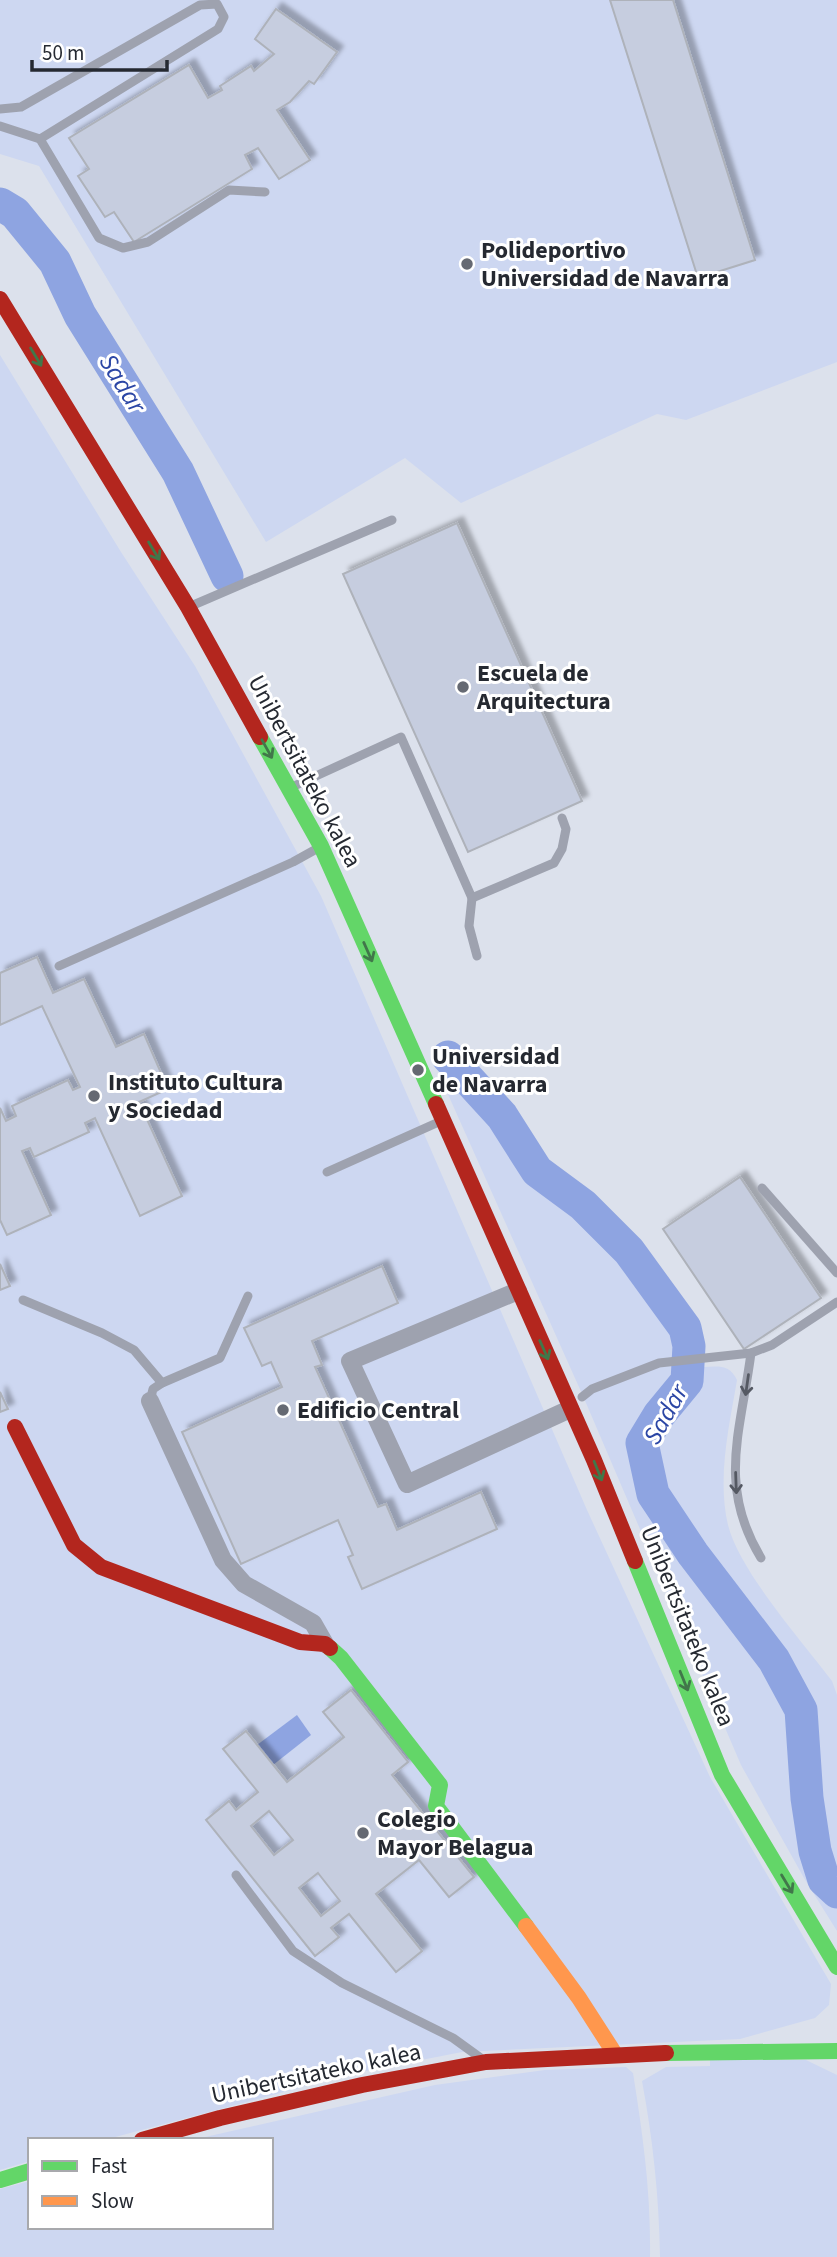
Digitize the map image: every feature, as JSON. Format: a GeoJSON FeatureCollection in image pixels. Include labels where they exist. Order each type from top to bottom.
{"type":"FeatureCollection","features":[{"type":"Feature","properties":{"kind":"street","name":"Unibertsitateko kalea"},"geometry":{"type":"LineString","coordinates":[[0,299],[188,607],[321,846],[518,1291],[576,1403],[594,1460],[722,1775],[837,1968]]}},
{"type":"Feature","properties":{"kind":"street"},"geometry":{"type":"LineString","coordinates":[[518,1291],[350,1361],[407,1484],[549,1419],[576,1403]]}},
{"type":"Feature","properties":{"kind":"street"},"geometry":{"type":"LineString","coordinates":[[150,1401],[223,1560],[244,1584],[313,1623],[325,1644],[341,1658],[440,1785],[436,1806],[579,1998],[615,2054]]}},
{"type":"Feature","properties":{"kind":"street"},"geometry":{"type":"LineString","coordinates":[[15,1427],[74,1545],[85,1556],[101,1567],[300,1642],[325,1644]]}},
{"type":"Feature","properties":{"kind":"street","name":"Unibertsitateko kalea"},"geometry":{"type":"LineString","coordinates":[[149,2138],[220,2118],[362,2085],[486,2062],[615,2054],[837,2051]]}},
{"type":"Feature","properties":{"kind":"street"},"geometry":{"type":"LineString","coordinates":[[0,2180],[28,2172]]}},
{"type":"Feature","properties":{"kind":"lane"},"geometry":{"type":"LineString","coordinates":[[0,109],[21,107],[200,5],[217,4],[224,17],[218,29],[40,139]]}},
{"type":"Feature","properties":{"kind":"lane"},"geometry":{"type":"LineString","coordinates":[[0,126],[40,139],[99,238],[123,248],[148,242],[229,190],[265,192]]}},
{"type":"Feature","properties":{"kind":"lane"},"geometry":{"type":"LineString","coordinates":[[188,607],[393,520]]}},
{"type":"Feature","properties":{"kind":"lane"},"geometry":{"type":"LineString","coordinates":[[289,788],[401,737],[471,898],[469,926],[477,956]]}},
{"type":"Feature","properties":{"kind":"lane"},"geometry":{"type":"LineString","coordinates":[[471,898],[554,863],[562,849],[566,830],[562,818]]}},
{"type":"Feature","properties":{"kind":"lane"},"geometry":{"type":"LineString","coordinates":[[59,966],[293,862],[321,846]]}},
{"type":"Feature","properties":{"kind":"lane"},"geometry":{"type":"LineString","coordinates":[[327,1171],[442,1121]]}},
{"type":"Feature","properties":{"kind":"lane"},"geometry":{"type":"LineString","coordinates":[[762,1188],[837,1273]]}},
{"type":"Feature","properties":{"kind":"lane"},"geometry":{"type":"LineString","coordinates":[[150,1401],[153,1389],[162,1383],[219,1358],[248,1296]]}},
{"type":"Feature","properties":{"kind":"lane"},"geometry":{"type":"LineString","coordinates":[[23,1300],[102,1333],[134,1350],[162,1383]]}},
{"type":"Feature","properties":{"kind":"lane"},"geometry":{"type":"LineString","coordinates":[[576,1403],[592,1389],[659,1363],[751,1353],[772,1345],[837,1302]]}},
{"type":"Feature","properties":{"kind":"lane"},"geometry":{"type":"LineString","coordinates":[[751,1353],[735,1455],[735,1489],[747,1536],[761,1558]]}},
{"type":"Feature","properties":{"kind":"lane"},"geometry":{"type":"LineString","coordinates":[[236,1875],[293,1951],[342,1983],[462,2043],[486,2062]]}},
{"type":"Feature","properties":{"kind":"shaded area","name":"Polideportivo Universidad de Navarra"},"geometry":{"type":"Polygon","coordinates":[[[0,0],[837,0],[837,362],[686,420],[657,414],[461,503],[405,458],[266,542],[39,166],[0,154],[0,0]]]}},
{"type":"Feature","properties":{"kind":"shaded area"},"geometry":{"type":"Polygon","coordinates":[[[0,355],[121,552],[195,666],[321,896],[587,1510],[710,1777],[831,1984],[829,2005],[815,2018],[740,2039],[462,2052],[355,2073],[111,2138],[28,2138],[28,2162],[0,2170],[0,355]]]}},
{"type":"Feature","properties":{"kind":"shaded area"},"geometry":{"type":"Polygon","coordinates":[[[456,1074],[478,1101],[515,1165],[534,1185],[574,1212],[614,1249],[676,1335],[704,1367],[724,1368],[737,1380],[724,1471],[728,1525],[745,1564],[832,1681],[837,1695],[837,1931],[741,1765],[583,1396],[442,1081],[456,1074]]]}},
{"type":"Feature","properties":{"kind":"shaded area"},"geometry":{"type":"Polygon","coordinates":[[[710,2060],[806,2060],[837,2075],[837,2257],[660,2257],[655,2169],[642,2081],[666,2067],[710,2066],[710,2060]]]}},
{"type":"Feature","properties":{"kind":"shaded area"},"geometry":{"type":"Polygon","coordinates":[[[626,2067],[633,2073],[648,2187],[650,2257],[0,2257],[0,2189],[28,2182],[28,2229],[273,2229],[273,2138],[201,2138],[435,2085],[545,2070],[626,2067]]]}},
{"type":"Feature","properties":{"kind":"water"},"geometry":{"type":"Polygon","coordinates":[[[297,1715],[311,1735],[273,1765],[257,1745],[297,1715]]]}},
{"type":"Feature","properties":{"kind":"building"},"geometry":{"type":"Polygon","coordinates":[[[610,0],[673,0],[755,260],[698,278],[610,0]]]}},
{"type":"Feature","properties":{"kind":"building"},"geometry":{"type":"Polygon","coordinates":[[[276,9],[337,52],[314,84],[309,81],[290,102],[277,110],[310,160],[279,179],[258,148],[245,155],[252,169],[134,242],[114,212],[105,217],[78,176],[89,169],[69,138],[189,65],[208,98],[222,90],[220,86],[251,66],[254,71],[274,54],[255,39],[276,9]]]}},
{"type":"Feature","properties":{"kind":"building","name":"Escuela de Arquitectura"},"geometry":{"type":"Polygon","coordinates":[[[457,523],[582,801],[468,852],[343,574],[457,523]]]}},
{"type":"Feature","properties":{"kind":"building","name":"Instituto Cultura y Sociedad"},"geometry":{"type":"Polygon","coordinates":[[[37,957],[53,993],[84,979],[116,1047],[144,1034],[168,1089],[139,1102],[182,1196],[140,1216],[95,1118],[85,1123],[89,1132],[34,1157],[30,1148],[22,1151],[51,1215],[7,1235],[0,1220],[0,1108],[6,1121],[16,1116],[12,1106],[68,1080],[73,1090],[80,1087],[42,1006],[0,1025],[0,973],[37,957]]]}},
{"type":"Feature","properties":{"kind":"building"},"geometry":{"type":"Polygon","coordinates":[[[740,1177],[821,1298],[744,1349],[663,1229],[740,1177]]]}},
{"type":"Feature","properties":{"kind":"building"},"geometry":{"type":"Polygon","coordinates":[[[0,1264],[10,1286],[0,1290],[0,1264]]]}},
{"type":"Feature","properties":{"kind":"building","name":"Edificio Central"},"geometry":{"type":"Polygon","coordinates":[[[382,1266],[398,1303],[312,1341],[322,1365],[315,1367],[378,1507],[386,1504],[397,1530],[481,1492],[497,1529],[362,1589],[348,1557],[353,1555],[338,1520],[241,1564],[182,1432],[282,1387],[271,1362],[262,1366],[244,1328],[382,1266]]]}},
{"type":"Feature","properties":{"kind":"building"},"geometry":{"type":"Polygon","coordinates":[[[0,1392],[8,1409],[0,1412],[0,1392]]]}},
{"type":"Feature","properties":{"kind":"building","name":"Colegio Mayor Belagua"},"geometry":{"type":"Polygon","coordinates":[[[351,1690],[408,1762],[392,1775],[474,1877],[449,1897],[419,1860],[376,1894],[422,1951],[396,1972],[349,1914],[331,1928],[339,1937],[315,1956],[206,1820],[229,1801],[236,1810],[258,1792],[223,1749],[246,1731],[287,1782],[344,1737],[323,1712],[351,1690]],[[269,1811],[251,1826],[274,1855],[293,1840],[269,1811]],[[318,1873],[299,1888],[321,1916],[340,1901],[318,1873]]]}},
{"type":"Feature","properties":{"kind":"waterway","name":"Sadar"},"geometry":{"type":"LineString","coordinates":[[0,204],[15,213],[55,262],[80,315],[178,472],[227,576]]}},
{"type":"Feature","properties":{"kind":"waterway","name":"Sadar"},"geometry":{"type":"LineString","coordinates":[[448,1057],[502,1116],[537,1171],[583,1205],[629,1251],[685,1328],[689,1346],[687,1381],[659,1415],[642,1443],[653,1494],[693,1554],[774,1660],[801,1710],[807,1798],[815,1851],[824,1880],[837,1892]]}},
{"type":"Feature","properties":{"kind":"traffic: fast"},"geometry":{"type":"LineString","coordinates":[[260,737],[321,846],[436,1104]]}},
{"type":"Feature","properties":{"kind":"traffic: fast"},"geometry":{"type":"LineString","coordinates":[[635,1561],[722,1775],[837,1967]]}},
{"type":"Feature","properties":{"kind":"traffic: fast"},"geometry":{"type":"LineString","coordinates":[[330,1648],[341,1658],[440,1785],[436,1806],[526,1926]]}},
{"type":"Feature","properties":{"kind":"traffic: fast"},"geometry":{"type":"LineString","coordinates":[[666,2053],[837,2051]]}},
{"type":"Feature","properties":{"kind":"traffic: fast"},"geometry":{"type":"LineString","coordinates":[[0,2180],[28,2172]]}},
{"type":"Feature","properties":{"kind":"traffic: slow"},"geometry":{"type":"LineString","coordinates":[[526,1926],[579,1998],[615,2054]]}},
{"type":"Feature","properties":{"kind":"traffic: jam"},"geometry":{"type":"LineString","coordinates":[[0,299],[188,607],[260,737]]}},
{"type":"Feature","properties":{"kind":"traffic: jam"},"geometry":{"type":"LineString","coordinates":[[436,1104],[594,1460],[635,1561]]}},
{"type":"Feature","properties":{"kind":"traffic: jam"},"geometry":{"type":"LineString","coordinates":[[15,1427],[74,1545],[101,1567],[300,1642],[325,1644],[330,1648]]}},
{"type":"Feature","properties":{"kind":"traffic: jam"},"geometry":{"type":"LineString","coordinates":[[149,2138],[220,2118],[362,2085],[486,2062],[666,2053]]}},
{"type":"Feature","properties":{"kind":"place","name":"Polideportivo Universidad de Navarra"},"geometry":{"type":"Point","coordinates":[467,264]}},
{"type":"Feature","properties":{"kind":"place","name":"Escuela de Arquitectura"},"geometry":{"type":"Point","coordinates":[463,687]}},
{"type":"Feature","properties":{"kind":"place","name":"Universidad de Navarra"},"geometry":{"type":"Point","coordinates":[418,1070]}},
{"type":"Feature","properties":{"kind":"place","name":"Instituto Cultura y Sociedad"},"geometry":{"type":"Point","coordinates":[94,1096]}},
{"type":"Feature","properties":{"kind":"place","name":"Edificio Central"},"geometry":{"type":"Point","coordinates":[283,1410]}},
{"type":"Feature","properties":{"kind":"place","name":"Colegio Mayor Belagua"},"geometry":{"type":"Point","coordinates":[363,1833]}}]}
